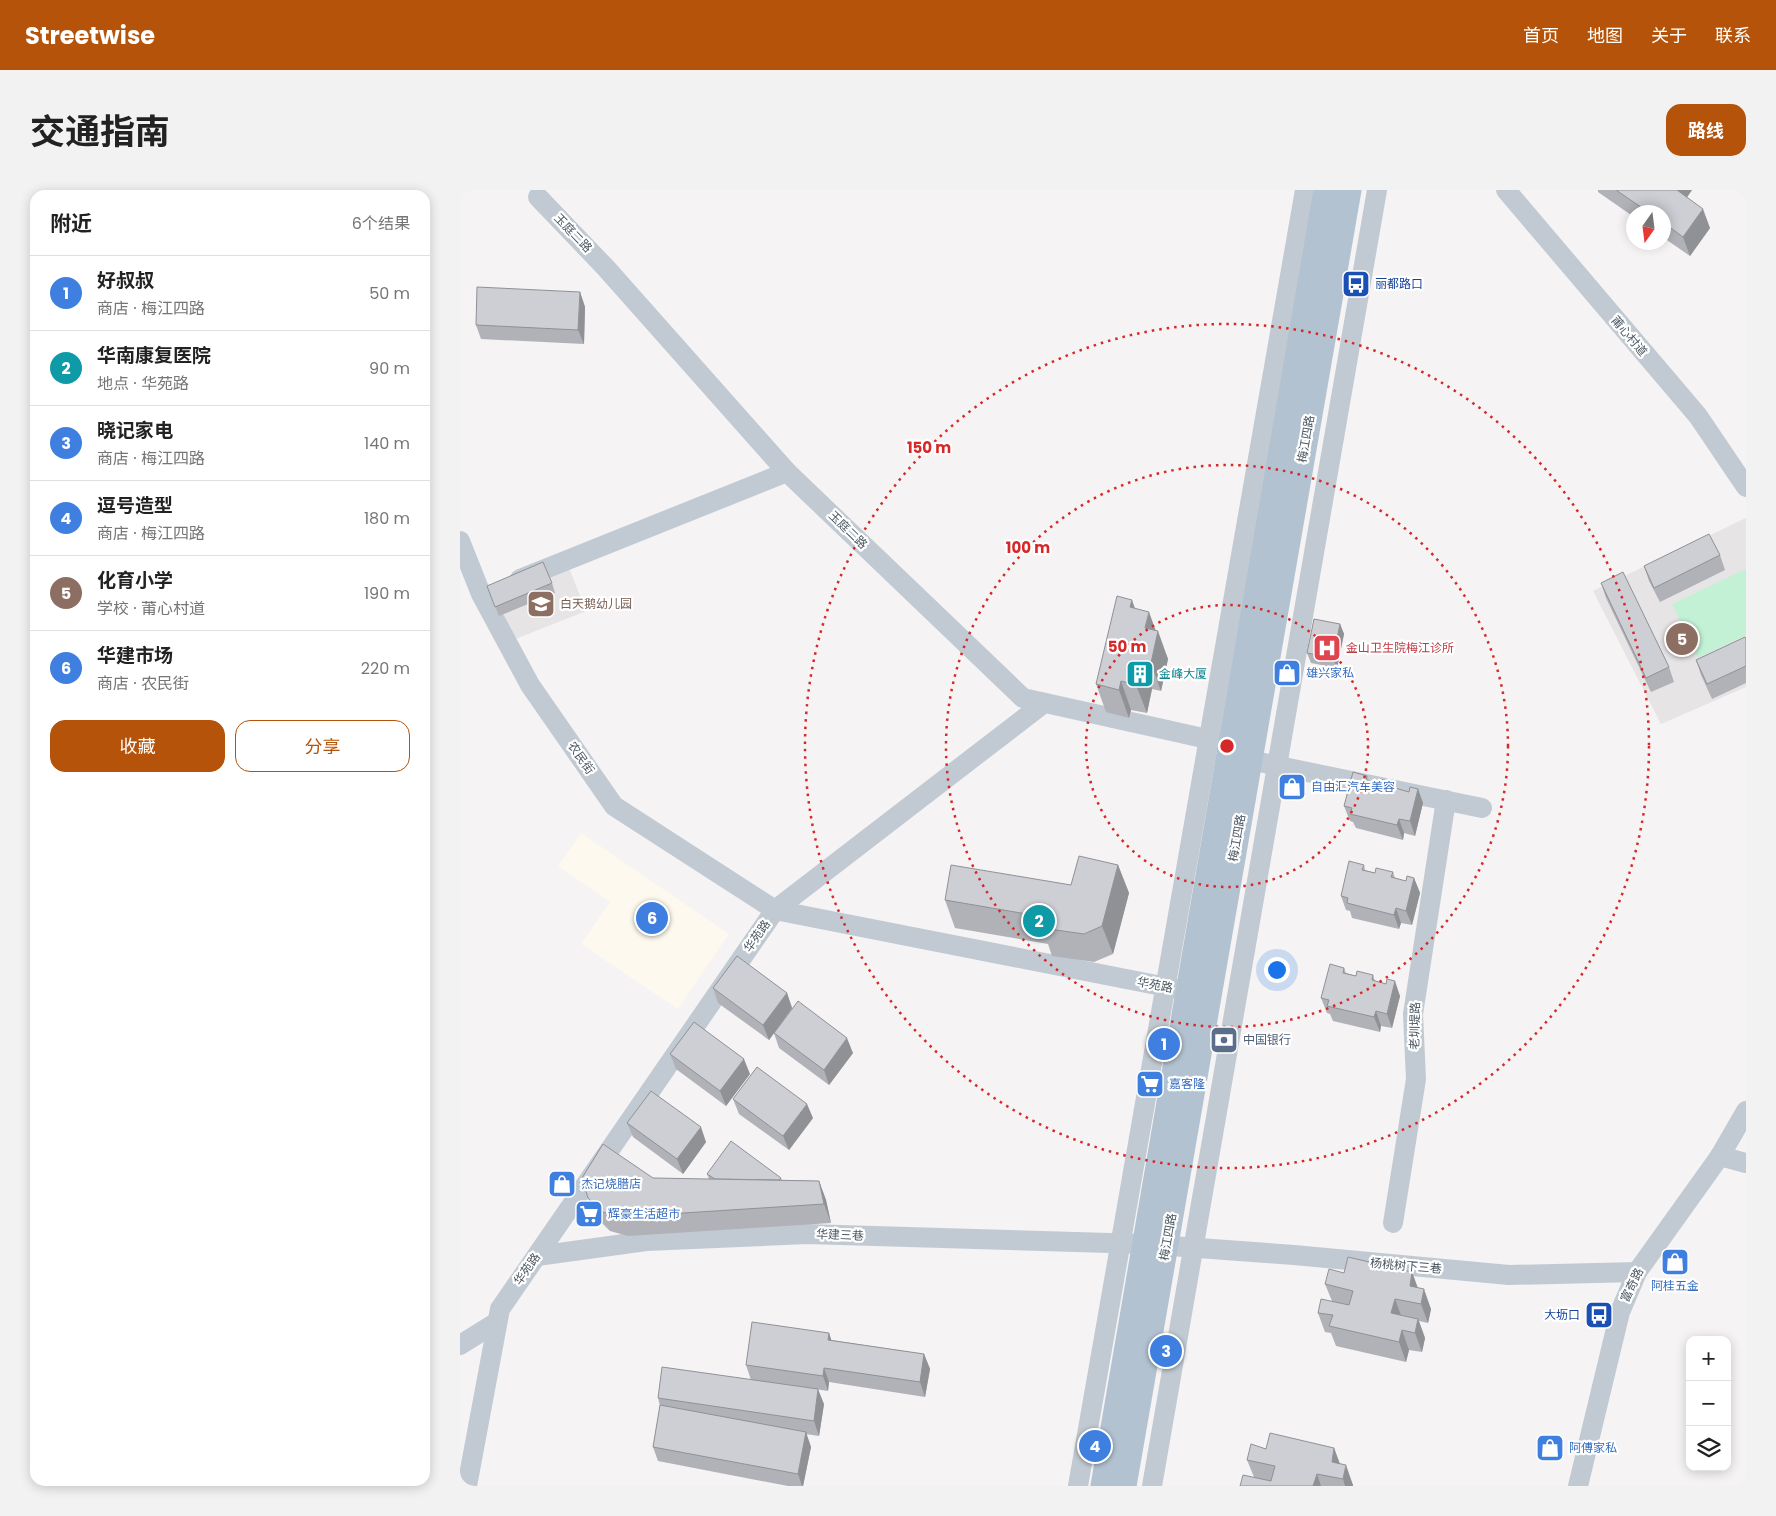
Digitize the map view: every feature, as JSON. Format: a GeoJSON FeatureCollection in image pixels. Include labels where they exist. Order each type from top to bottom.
{"type":"FeatureCollection","features":[{"type":"Feature","properties":{"kind":"main road","name":"梅江四路"},"geometry":{"type":"LineString","coordinates":[[1103,1486],[1326,190]]}},
{"type":"Feature","properties":{"kind":"main road","name":"梅江四路"},"geometry":{"type":"LineString","coordinates":[[1124,1486],[1349,190]]}},
{"type":"Feature","properties":{"kind":"street"},"geometry":{"type":"LineString","coordinates":[[1078,1486],[1305,190]]}},
{"type":"Feature","properties":{"kind":"street"},"geometry":{"type":"LineString","coordinates":[[1152,1486],[1378,190]]}},
{"type":"Feature","properties":{"kind":"street","name":"莆心村道"},"geometry":{"type":"LineString","coordinates":[[1506,190],[1698,416],[1746,487]]}},
{"type":"Feature","properties":{"kind":"street","name":"玉庭二路"},"geometry":{"type":"LineString","coordinates":[[538,197],[606,268],[787,472],[1023,698],[1230,750],[1482,808]]}},
{"type":"Feature","properties":{"kind":"street"},"geometry":{"type":"LineString","coordinates":[[481,594],[787,472]]}},
{"type":"Feature","properties":{"kind":"street","name":"农民街"},"geometry":{"type":"LineString","coordinates":[[460,541],[481,594],[530,684],[614,806],[775,910]]}},
{"type":"Feature","properties":{"kind":"street"},"geometry":{"type":"LineString","coordinates":[[775,910],[1044,703]]}},
{"type":"Feature","properties":{"kind":"street","name":"老圳堤路"},"geometry":{"type":"LineString","coordinates":[[1393,1223],[1416,1080],[1413,1014],[1446,800]]}},
{"type":"Feature","properties":{"kind":"street","name":"华苑路"},"geometry":{"type":"LineString","coordinates":[[467,1486],[500,1309],[775,910],[1188,991]]}},
{"type":"Feature","properties":{"kind":"street","name":"富奇路"},"geometry":{"type":"LineString","coordinates":[[1578,1486],[1620,1312],[1637,1272],[1720,1156],[1746,1111]]}},
{"type":"Feature","properties":{"kind":"street"},"geometry":{"type":"LineString","coordinates":[[1720,1156],[1746,1163]]}},
{"type":"Feature","properties":{"kind":"street","name":"华建三巷"},"geometry":{"type":"LineString","coordinates":[[536,1256],[646,1241],[807,1234],[1144,1244]]}},
{"type":"Feature","properties":{"kind":"street","name":"杨桃树下三巷"},"geometry":{"type":"LineString","coordinates":[[1144,1244],[1294,1255],[1509,1275],[1637,1272]]}},
{"type":"Feature","properties":{"kind":"street"},"geometry":{"type":"LineString","coordinates":[[460,1345],[497,1322]]}},
{"type":"Feature","properties":{"kind":"shaded area"},"geometry":{"type":"Polygon","coordinates":[[[1746,518],[1746,687],[1661,724],[1593,591],[1746,518]]]}},
{"type":"Feature","properties":{"kind":"shaded area","name":"白天鹅幼儿园"},"geometry":{"type":"Polygon","coordinates":[[[569,568],[586,611],[513,640],[495,598],[569,568]]]}},
{"type":"Feature","properties":{"kind":"shaded area"},"geometry":{"type":"Polygon","coordinates":[[[581,833],[729,934],[678,1009],[581,944],[610,902],[558,866],[581,833]]]}},
{"type":"Feature","properties":{"kind":"green space"},"geometry":{"type":"Polygon","coordinates":[[[1746,569],[1746,635],[1698,658],[1672,604],[1746,569]]]}},
{"type":"Feature","properties":{"kind":"building"},"geometry":{"type":"Polygon","coordinates":[[[1616,190],[1677,190],[1703,209],[1683,237],[1671,228],[1671,205],[1638,205],[1616,190]]]}},
{"type":"Feature","properties":{"kind":"building"},"geometry":{"type":"Polygon","coordinates":[[[477,287],[580,292],[578,330],[476,325],[477,287]]]}},
{"type":"Feature","properties":{"kind":"building"},"geometry":{"type":"Polygon","coordinates":[[[1709,534],[1720,555],[1654,588],[1644,566],[1709,534]]]}},
{"type":"Feature","properties":{"kind":"building"},"geometry":{"type":"Polygon","coordinates":[[[543,562],[552,583],[495,607],[487,586],[543,562]]]}},
{"type":"Feature","properties":{"kind":"building"},"geometry":{"type":"Polygon","coordinates":[[[1623,572],[1669,667],[1646,678],[1601,583],[1623,572]]]}},
{"type":"Feature","properties":{"kind":"building"},"geometry":{"type":"Polygon","coordinates":[[[1117,596],[1132,600],[1130,607],[1149,612],[1145,628],[1158,631],[1151,663],[1142,661],[1136,685],[1121,681],[1119,690],[1096,684],[1117,596]]]}},
{"type":"Feature","properties":{"kind":"building"},"geometry":{"type":"Polygon","coordinates":[[[1314,619],[1340,624],[1333,658],[1307,653],[1314,619]]]}},
{"type":"Feature","properties":{"kind":"building"},"geometry":{"type":"Polygon","coordinates":[[[1745,637],[1746,666],[1707,684],[1696,660],[1745,637]]]}},
{"type":"Feature","properties":{"kind":"building"},"geometry":{"type":"Polygon","coordinates":[[[1353,772],[1367,776],[1366,780],[1379,783],[1380,779],[1396,783],[1395,788],[1409,792],[1410,787],[1418,789],[1410,821],[1399,819],[1397,825],[1350,814],[1352,808],[1344,806],[1353,772]]]}},
{"type":"Feature","properties":{"kind":"building"},"geometry":{"type":"Polygon","coordinates":[[[1079,856],[1118,865],[1102,926],[1084,934],[1042,928],[1044,917],[945,900],[951,865],[1071,885],[1079,856]]]}},
{"type":"Feature","properties":{"kind":"building"},"geometry":{"type":"Polygon","coordinates":[[[1349,861],[1364,865],[1362,870],[1375,873],[1376,868],[1393,872],[1391,877],[1406,881],[1407,876],[1414,878],[1406,911],[1396,908],[1394,915],[1347,903],[1348,898],[1341,896],[1349,861]]]}},
{"type":"Feature","properties":{"kind":"building"},"geometry":{"type":"Polygon","coordinates":[[[737,956],[787,993],[763,1025],[713,988],[737,956]]]}},
{"type":"Feature","properties":{"kind":"building"},"geometry":{"type":"Polygon","coordinates":[[[1330,964],[1344,968],[1343,973],[1356,976],[1357,971],[1373,975],[1372,980],[1386,984],[1387,979],[1395,981],[1387,1014],[1376,1011],[1374,1017],[1327,1006],[1329,1000],[1321,998],[1330,964]]]}},
{"type":"Feature","properties":{"kind":"building"},"geometry":{"type":"Polygon","coordinates":[[[798,1001],[847,1038],[824,1070],[774,1033],[798,1001]]]}},
{"type":"Feature","properties":{"kind":"building"},"geometry":{"type":"Polygon","coordinates":[[[694,1022],[744,1059],[720,1091],[670,1054],[694,1022]]]}},
{"type":"Feature","properties":{"kind":"building"},"geometry":{"type":"Polygon","coordinates":[[[757,1067],[807,1104],[783,1136],[733,1099],[757,1067]]]}},
{"type":"Feature","properties":{"kind":"building"},"geometry":{"type":"Polygon","coordinates":[[[651,1091],[701,1127],[677,1159],[627,1123],[651,1091]]]}},
{"type":"Feature","properties":{"kind":"building"},"geometry":{"type":"Polygon","coordinates":[[[731,1141],[781,1178],[779,1180],[715,1179],[707,1174],[731,1141]]]}},
{"type":"Feature","properties":{"kind":"building"},"geometry":{"type":"Polygon","coordinates":[[[603,1144],[653,1178],[819,1181],[824,1204],[621,1217],[603,1212],[588,1198],[582,1178],[603,1144]]]}},
{"type":"Feature","properties":{"kind":"building"},"geometry":{"type":"Polygon","coordinates":[[[1348,1257],[1412,1272],[1410,1286],[1424,1289],[1421,1304],[1395,1299],[1391,1313],[1418,1319],[1415,1333],[1402,1330],[1399,1342],[1329,1326],[1333,1315],[1318,1313],[1321,1299],[1349,1305],[1353,1291],[1325,1284],[1329,1269],[1344,1273],[1348,1257]]]}},
{"type":"Feature","properties":{"kind":"building"},"geometry":{"type":"Polygon","coordinates":[[[752,1322],[829,1333],[828,1340],[924,1354],[920,1382],[824,1368],[823,1376],[746,1365],[752,1322]]]}},
{"type":"Feature","properties":{"kind":"building"},"geometry":{"type":"Polygon","coordinates":[[[662,1367],[818,1389],[814,1421],[658,1398],[662,1367]]]}},
{"type":"Feature","properties":{"kind":"building"},"geometry":{"type":"Polygon","coordinates":[[[660,1405],[806,1432],[798,1474],[653,1447],[660,1405]]]}},
{"type":"Feature","properties":{"kind":"building"},"geometry":{"type":"Polygon","coordinates":[[[1270,1433],[1334,1448],[1332,1462],[1346,1465],[1343,1479],[1317,1474],[1313,1486],[1240,1486],[1243,1475],[1271,1481],[1275,1466],[1247,1460],[1251,1444],[1266,1449],[1270,1433]]]}},
{"type":"Feature","properties":{"kind":"place","name":"丽都路口"},"geometry":{"type":"Point","coordinates":[1356,284]}},
{"type":"Feature","properties":{"kind":"place","name":"白天鹅幼儿园"},"geometry":{"type":"Point","coordinates":[541,604]}},
{"type":"Feature","properties":{"kind":"place","name":"化育小学"},"geometry":{"type":"Point","coordinates":[1682,639]}},
{"type":"Feature","properties":{"kind":"place","name":"金山卫生院梅江诊所"},"geometry":{"type":"Point","coordinates":[1327,648]}},
{"type":"Feature","properties":{"kind":"place","name":"雄兴家私"},"geometry":{"type":"Point","coordinates":[1287,673]}},
{"type":"Feature","properties":{"kind":"place","name":"金峰大厦"},"geometry":{"type":"Point","coordinates":[1140,674]}},
{"type":"Feature","properties":{"kind":"place","name":"自由汇汽车美容"},"geometry":{"type":"Point","coordinates":[1292,787]}},
{"type":"Feature","properties":{"kind":"place","name":"华建市场"},"geometry":{"type":"Point","coordinates":[652,918]}},
{"type":"Feature","properties":{"kind":"place","name":"华南康复医院"},"geometry":{"type":"Point","coordinates":[1039,921]}},
{"type":"Feature","properties":{"kind":"place","name":"中国银行"},"geometry":{"type":"Point","coordinates":[1224,1040]}},
{"type":"Feature","properties":{"kind":"place","name":"好叔叔"},"geometry":{"type":"Point","coordinates":[1164,1044]}},
{"type":"Feature","properties":{"kind":"place","name":"嘉客隆"},"geometry":{"type":"Point","coordinates":[1150,1084]}},
{"type":"Feature","properties":{"kind":"place","name":"杰记烧腊店"},"geometry":{"type":"Point","coordinates":[562,1184]}},
{"type":"Feature","properties":{"kind":"place","name":"辉豪生活超市"},"geometry":{"type":"Point","coordinates":[589,1214]}},
{"type":"Feature","properties":{"kind":"place","name":"阿桂五金"},"geometry":{"type":"Point","coordinates":[1675,1262]}},
{"type":"Feature","properties":{"kind":"place","name":"大坜口"},"geometry":{"type":"Point","coordinates":[1599,1315]}},
{"type":"Feature","properties":{"kind":"place","name":"晓记家电"},"geometry":{"type":"Point","coordinates":[1166,1351]}},
{"type":"Feature","properties":{"kind":"place","name":"逗号造型"},"geometry":{"type":"Point","coordinates":[1095,1446]}},
{"type":"Feature","properties":{"kind":"place","name":"阿傅家私"},"geometry":{"type":"Point","coordinates":[1550,1448]}}]}
